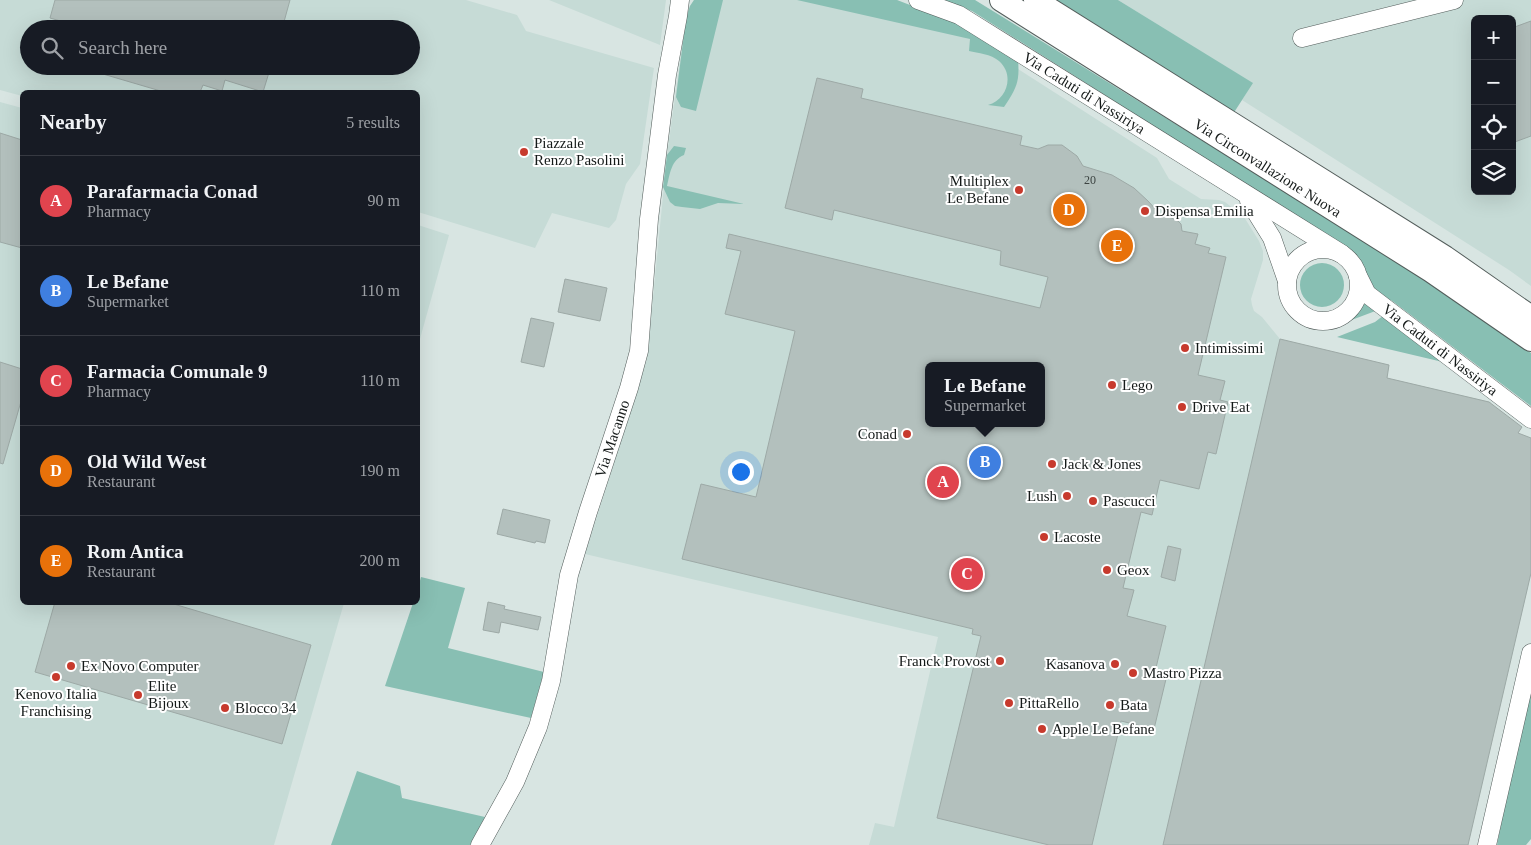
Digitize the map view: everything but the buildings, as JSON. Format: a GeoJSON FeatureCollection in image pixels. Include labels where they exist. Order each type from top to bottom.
{"type":"FeatureCollection","features":[{"type":"Feature","properties":{"kind":"main road","name":"Via Circonvallazione Nuova"},"geometry":{"type":"LineString","coordinates":[[1001,0],[1431,271],[1531,340]]}},
{"type":"Feature","properties":{"kind":"main road","name":"Via Circonvallazione Nuova"},"geometry":{"type":"LineString","coordinates":[[1035,0],[1446,257],[1531,317]]}},
{"type":"Feature","properties":{"kind":"street","name":"Via Caduti di Nassiriya"},"geometry":{"type":"LineString","coordinates":[[918,0],[959,15],[1342,254],[1351,263],[1367,294],[1531,419]]}},
{"type":"Feature","properties":{"kind":"street"},"geometry":{"type":"LineString","coordinates":[[1302,38],[1454,0]]}},
{"type":"Feature","properties":{"kind":"street","name":"Via Macanno"},"geometry":{"type":"LineString","coordinates":[[480,845],[515,782],[538,726],[551,681],[570,575],[639,351],[650,210],[667,75],[681,5]]}},
{"type":"Feature","properties":{"kind":"street","name":"Via Caduti di Nassiriya"},"geometry":{"type":"LineString","coordinates":[[1245,195],[1272,238],[1287,281],[1289,295],[1298,311],[1313,319],[1329,320],[1342,316],[1353,305],[1359,290],[1358,276]]}},
{"type":"Feature","properties":{"kind":"street"},"geometry":{"type":"LineString","coordinates":[[1287,281],[1294,265],[1306,253],[1324,249],[1342,254]]}},
{"type":"Feature","properties":{"kind":"street"},"geometry":{"type":"LineString","coordinates":[[1487,845],[1531,653]]}},
{"type":"Feature","properties":{"kind":"shaded area","name":"Piazzale Renzo Pasolini"},"geometry":{"type":"Polygon","coordinates":[[[0,0],[466,0],[517,15],[526,31],[654,68],[640,164],[626,184],[616,220],[609,228],[552,213],[535,248],[420,213],[420,90],[20,90],[20,95],[0,90],[0,0]]]}},
{"type":"Feature","properties":{"kind":"shaded area"},"geometry":{"type":"Polygon","coordinates":[[[549,0],[666,0],[660,45],[549,0]]]}},
{"type":"Feature","properties":{"kind":"shaded area"},"geometry":{"type":"Polygon","coordinates":[[[694,0],[897,0],[1018,60],[1018,69],[1157,158],[1169,179],[1201,199],[1225,202],[1244,217],[1263,251],[1263,260],[1251,299],[1252,305],[1254,311],[1262,317],[1280,339],[1389,365],[1387,378],[1491,402],[1486,428],[1531,573],[1468,845],[869,845],[875,823],[894,827],[938,637],[585,554],[647,359],[667,155],[686,18],[694,0]]]}},
{"type":"Feature","properties":{"kind":"shaded area"},"geometry":{"type":"Polygon","coordinates":[[[1118,0],[1531,0],[1531,286],[1509,270],[1242,100],[1252,83],[1118,0]]]}},
{"type":"Feature","properties":{"kind":"shaded area"},"geometry":{"type":"Polygon","coordinates":[[[0,102],[20,107],[20,605],[343,605],[274,845],[0,845],[0,102]]]}},
{"type":"Feature","properties":{"kind":"shaded area"},"geometry":{"type":"Polygon","coordinates":[[[420,226],[449,235],[420,339],[420,226]]]}},
{"type":"Feature","properties":{"kind":"green space"},"geometry":{"type":"Polygon","coordinates":[[[694,0],[723,0],[696,111],[681,107],[676,97],[686,18],[694,0]]]}},
{"type":"Feature","properties":{"kind":"green space"},"geometry":{"type":"Polygon","coordinates":[[[797,0],[897,0],[967,27],[1018,60],[1018,74],[1012,95],[1004,107],[988,105],[995,102],[1004,93],[1008,80],[1007,73],[996,59],[969,51],[970,39],[797,0]]]}},
{"type":"Feature","properties":{"kind":"green space"},"geometry":{"type":"Polygon","coordinates":[[[940,0],[975,0],[1423,277],[1531,353],[1531,406],[1391,300],[1388,302],[1371,286],[1353,257],[1340,244],[972,11],[940,0]]]}},
{"type":"Feature","properties":{"kind":"green space"},"geometry":{"type":"Polygon","coordinates":[[[1052,0],[1118,0],[1253,83],[1233,114],[1052,0]]]}},
{"type":"Feature","properties":{"kind":"green space"},"geometry":{"type":"Polygon","coordinates":[[[674,146],[686,148],[684,155],[676,160],[670,172],[667,186],[744,204],[718,203],[700,209],[675,206],[670,202],[663,187],[667,155],[674,146]]]}},
{"type":"Feature","properties":{"kind":"green space"},"geometry":{"type":"Polygon","coordinates":[[[1318,263],[1326,263],[1338,269],[1344,285],[1338,301],[1326,307],[1318,307],[1306,301],[1300,289],[1300,281],[1306,269],[1318,263]]]}},
{"type":"Feature","properties":{"kind":"green space"},"geometry":{"type":"Polygon","coordinates":[[[1362,298],[1378,310],[1341,324],[1348,319],[1362,298]]]}},
{"type":"Feature","properties":{"kind":"green space"},"geometry":{"type":"Polygon","coordinates":[[[1384,315],[1447,363],[1337,337],[1375,322],[1384,315]]]}},
{"type":"Feature","properties":{"kind":"green space"},"geometry":{"type":"Polygon","coordinates":[[[421,577],[465,588],[448,648],[544,672],[531,718],[385,686],[412,605],[420,605],[421,577]]]}},
{"type":"Feature","properties":{"kind":"green space"},"geometry":{"type":"Polygon","coordinates":[[[1531,686],[1531,839],[1526,845],[1497,845],[1513,763],[1531,686]]]}},
{"type":"Feature","properties":{"kind":"green space"},"geometry":{"type":"Polygon","coordinates":[[[357,771],[400,786],[402,798],[485,817],[470,845],[331,845],[357,771]]]}},
{"type":"Feature","properties":{"kind":"place","name":"Piazzale Renzo Pasolini"},"geometry":{"type":"Point","coordinates":[524,152]}},
{"type":"Feature","properties":{"kind":"place","name":"Multiplex Le Befane"},"geometry":{"type":"Point","coordinates":[1019,190]}},
{"type":"Feature","properties":{"kind":"place","name":"Old Wild West"},"geometry":{"type":"Point","coordinates":[1069,210]}},
{"type":"Feature","properties":{"kind":"place","name":"Dispensa Emilia"},"geometry":{"type":"Point","coordinates":[1145,211]}},
{"type":"Feature","properties":{"kind":"place","name":"Rom Antica"},"geometry":{"type":"Point","coordinates":[1117,246]}},
{"type":"Feature","properties":{"kind":"place","name":"Intimissimi"},"geometry":{"type":"Point","coordinates":[1185,348]}},
{"type":"Feature","properties":{"kind":"place","name":"Lego"},"geometry":{"type":"Point","coordinates":[1112,385]}},
{"type":"Feature","properties":{"kind":"place","name":"Drive Eat"},"geometry":{"type":"Point","coordinates":[1182,407]}},
{"type":"Feature","properties":{"kind":"place","name":"Conad"},"geometry":{"type":"Point","coordinates":[907,434]}},
{"type":"Feature","properties":{"kind":"place","name":"Le Befane"},"geometry":{"type":"Point","coordinates":[985,462]}},
{"type":"Feature","properties":{"kind":"place","name":"Jack & Jones"},"geometry":{"type":"Point","coordinates":[1052,464]}},
{"type":"Feature","properties":{"kind":"place","name":"Parafarmacia Conad"},"geometry":{"type":"Point","coordinates":[943,482]}},
{"type":"Feature","properties":{"kind":"place","name":"Lush"},"geometry":{"type":"Point","coordinates":[1067,496]}},
{"type":"Feature","properties":{"kind":"place","name":"Pascucci"},"geometry":{"type":"Point","coordinates":[1093,501]}},
{"type":"Feature","properties":{"kind":"place","name":"Lacoste"},"geometry":{"type":"Point","coordinates":[1044,537]}},
{"type":"Feature","properties":{"kind":"place","name":"Geox"},"geometry":{"type":"Point","coordinates":[1107,570]}},
{"type":"Feature","properties":{"kind":"place","name":"Farmacia Comunale 9"},"geometry":{"type":"Point","coordinates":[967,574]}},
{"type":"Feature","properties":{"kind":"place","name":"Franck Provost"},"geometry":{"type":"Point","coordinates":[1000,661]}},
{"type":"Feature","properties":{"kind":"place","name":"Kasanova"},"geometry":{"type":"Point","coordinates":[1115,664]}},
{"type":"Feature","properties":{"kind":"place","name":"Ex Novo Computer"},"geometry":{"type":"Point","coordinates":[71,666]}},
{"type":"Feature","properties":{"kind":"place","name":"Mastro Pizza"},"geometry":{"type":"Point","coordinates":[1133,673]}},
{"type":"Feature","properties":{"kind":"place","name":"Kenovo Italia Franchising"},"geometry":{"type":"Point","coordinates":[56,677]}},
{"type":"Feature","properties":{"kind":"place","name":"Elite Bijoux"},"geometry":{"type":"Point","coordinates":[138,695]}},
{"type":"Feature","properties":{"kind":"place","name":"PittaRello"},"geometry":{"type":"Point","coordinates":[1009,703]}},
{"type":"Feature","properties":{"kind":"place","name":"Bata"},"geometry":{"type":"Point","coordinates":[1110,705]}},
{"type":"Feature","properties":{"kind":"place","name":"Blocco 34"},"geometry":{"type":"Point","coordinates":[225,708]}},
{"type":"Feature","properties":{"kind":"place","name":"Apple Le Befane"},"geometry":{"type":"Point","coordinates":[1042,729]}}]}
